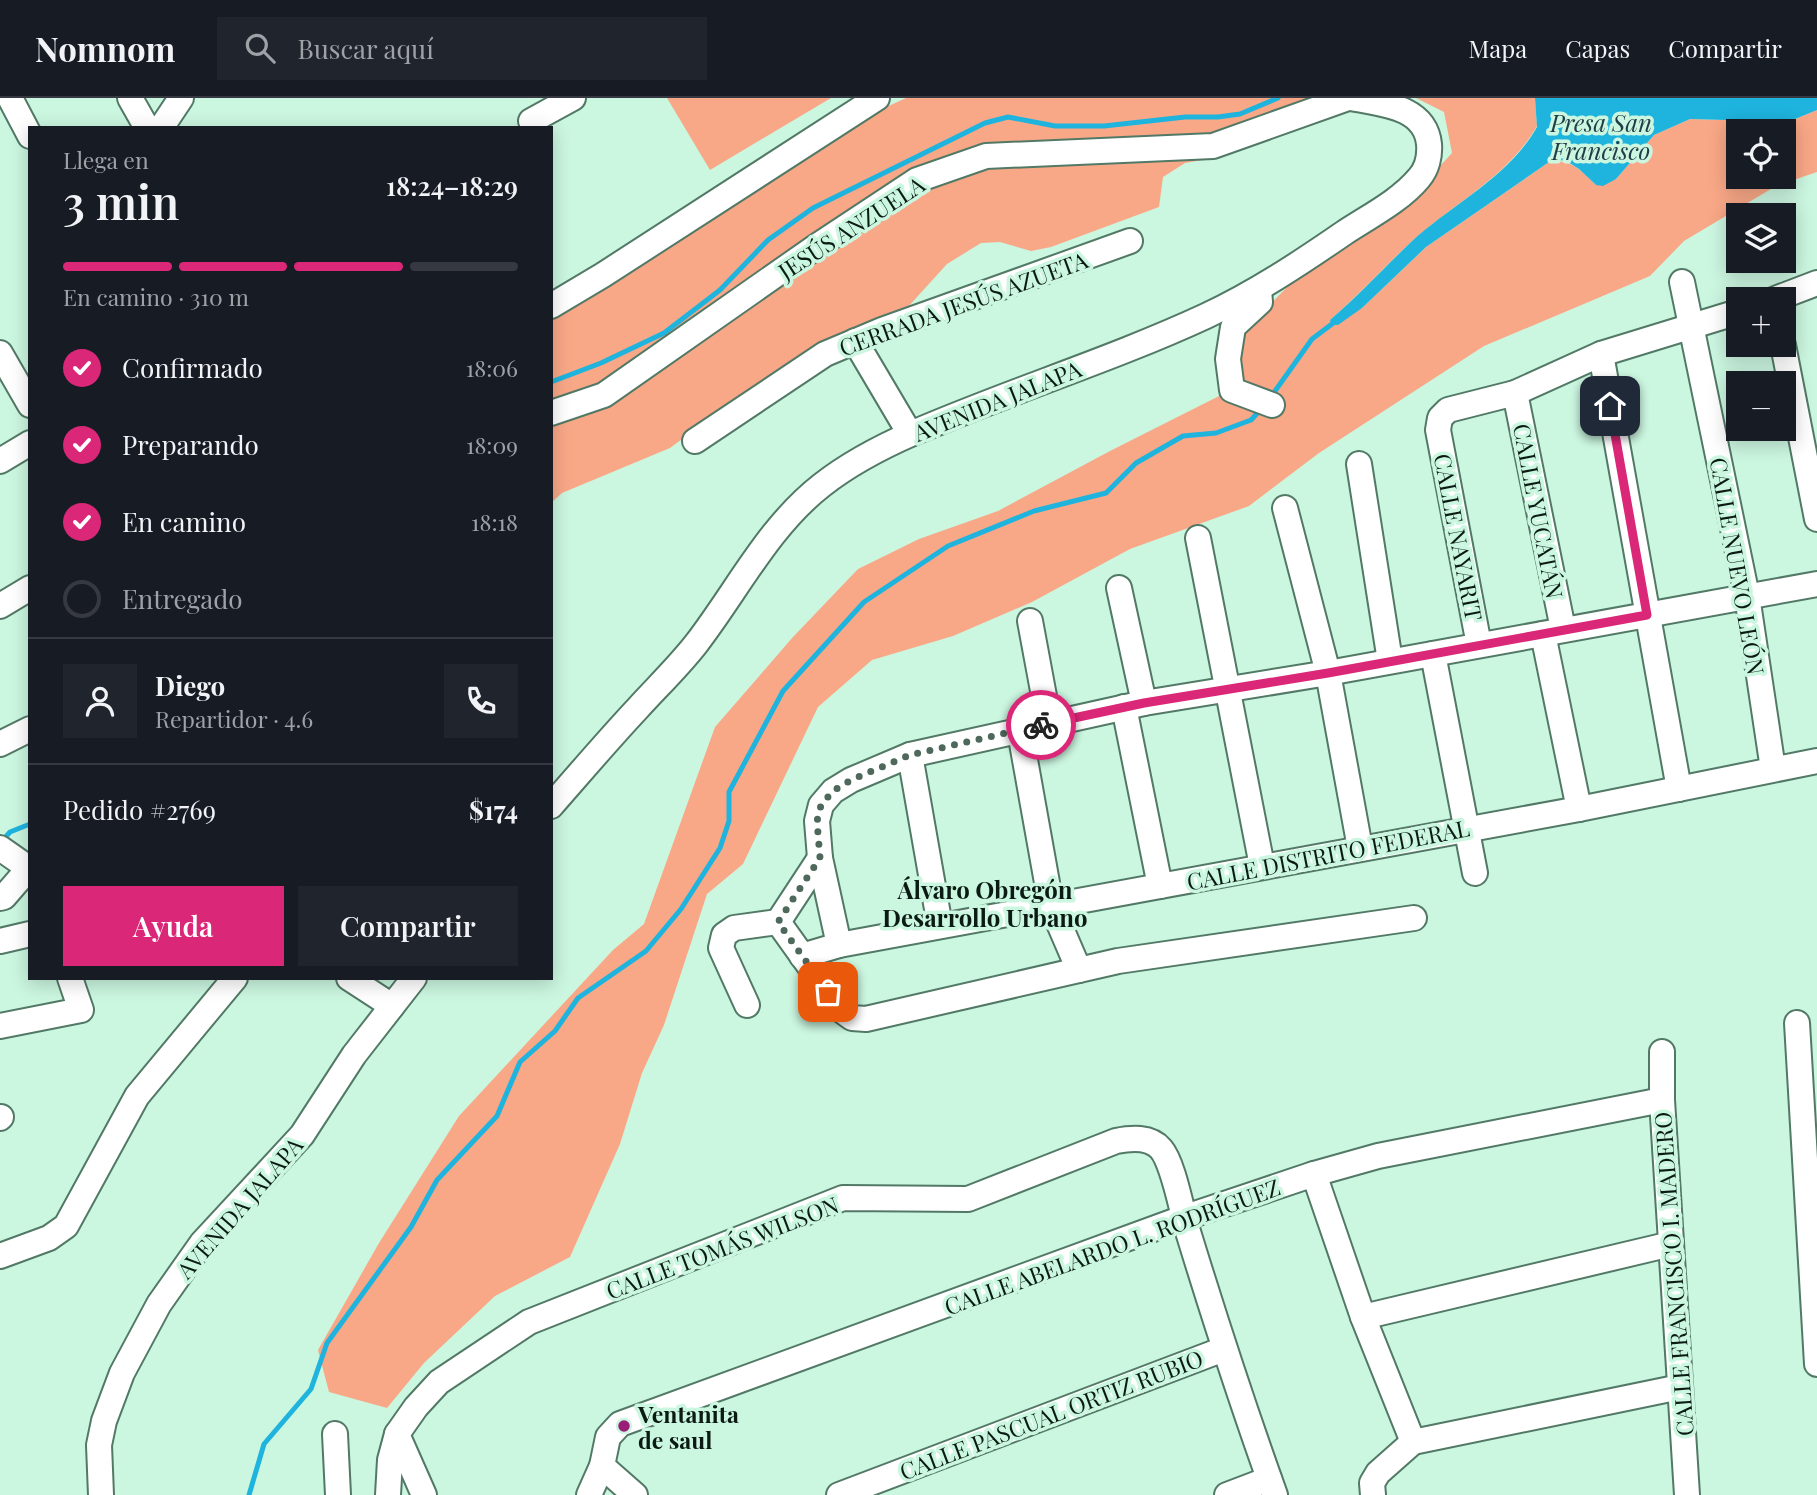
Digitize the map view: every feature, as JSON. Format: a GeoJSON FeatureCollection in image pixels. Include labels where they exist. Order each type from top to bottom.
{"type":"FeatureCollection","features":[{"type":"Feature","properties":{"kind":"street"},"geometry":{"type":"LineString","coordinates":[[10,98],[28,132]]}},
{"type":"Feature","properties":{"kind":"street"},"geometry":{"type":"LineString","coordinates":[[130,98],[146,126]]}},
{"type":"Feature","properties":{"kind":"street"},"geometry":{"type":"LineString","coordinates":[[162,126],[181,98]]}},
{"type":"Feature","properties":{"kind":"street"},"geometry":{"type":"LineString","coordinates":[[531,121],[573,98]]}},
{"type":"Feature","properties":{"kind":"street"},"geometry":{"type":"LineString","coordinates":[[553,305],[877,98]]}},
{"type":"Feature","properties":{"kind":"street","name":"AVENIDA JALAPA"},"geometry":{"type":"LineString","coordinates":[[553,804],[688,653],[780,527],[802,502],[848,467],[910,434],[1181,326],[1259,289],[1395,198],[1418,179],[1427,165],[1430,149],[1427,131],[1413,115],[1393,106],[1350,98]]}},
{"type":"Feature","properties":{"kind":"street","name":"JESÚS ANZUELA"},"geometry":{"type":"LineString","coordinates":[[553,412],[604,395],[814,248],[917,180],[986,156],[1213,146],[1350,98]]}},
{"type":"Feature","properties":{"kind":"street","name":"CERRADA JESÚS AZUETA"},"geometry":{"type":"LineString","coordinates":[[695,441],[825,354],[1130,241]]}},
{"type":"Feature","properties":{"kind":"street","name":"CALLE NUEVO LEÓN"},"geometry":{"type":"LineString","coordinates":[[1682,282],[1747,596],[1773,769]]}},
{"type":"Feature","properties":{"kind":"street"},"geometry":{"type":"LineString","coordinates":[[1796,292],[1817,284]]}},
{"type":"Feature","properties":{"kind":"street"},"geometry":{"type":"LineString","coordinates":[[1259,289],[1260,302],[1233,327],[1228,359],[1231,390],[1272,405]]}},
{"type":"Feature","properties":{"kind":"street"},"geometry":{"type":"LineString","coordinates":[[1516,393],[1601,354],[1726,316]]}},
{"type":"Feature","properties":{"kind":"street"},"geometry":{"type":"LineString","coordinates":[[855,341],[910,434]]}},
{"type":"Feature","properties":{"kind":"street"},"geometry":{"type":"LineString","coordinates":[[0,353],[28,402]]}},
{"type":"Feature","properties":{"kind":"street"},"geometry":{"type":"LineString","coordinates":[[1601,354],[1679,789]]}},
{"type":"Feature","properties":{"kind":"street"},"geometry":{"type":"LineString","coordinates":[[1787,357],[1808,426],[1817,519]]}},
{"type":"Feature","properties":{"kind":"street","name":"CALLE NAYARIT"},"geometry":{"type":"LineString","coordinates":[[1479,645],[1438,430],[1440,418],[1448,410],[1516,393]]}},
{"type":"Feature","properties":{"kind":"street","name":"CALLE YUCATÁN"},"geometry":{"type":"LineString","coordinates":[[1516,393],[1579,809]]}},
{"type":"Feature","properties":{"kind":"street"},"geometry":{"type":"LineString","coordinates":[[0,461],[28,444]]}},
{"type":"Feature","properties":{"kind":"street"},"geometry":{"type":"LineString","coordinates":[[1359,464],[1390,662]]}},
{"type":"Feature","properties":{"kind":"street"},"geometry":{"type":"LineString","coordinates":[[1285,508],[1328,673],[1360,848]]}},
{"type":"Feature","properties":{"kind":"street"},"geometry":{"type":"LineString","coordinates":[[1198,538],[1262,866]]}},
{"type":"Feature","properties":{"kind":"street"},"geometry":{"type":"LineString","coordinates":[[839,945],[820,858],[817,821],[821,805],[833,791],[851,780],[910,755],[1134,705],[1328,673],[1817,584]]}},
{"type":"Feature","properties":{"kind":"street"},"geometry":{"type":"LineString","coordinates":[[1119,588],[1160,886]]}},
{"type":"Feature","properties":{"kind":"street"},"geometry":{"type":"LineString","coordinates":[[0,606],[28,590]]}},
{"type":"Feature","properties":{"kind":"street"},"geometry":{"type":"LineString","coordinates":[[1030,621],[1049,723]]}},
{"type":"Feature","properties":{"kind":"street"},"geometry":{"type":"LineString","coordinates":[[1433,654],[1475,873]]}},
{"type":"Feature","properties":{"kind":"street"},"geometry":{"type":"LineString","coordinates":[[0,744],[28,730]]}},
{"type":"Feature","properties":{"kind":"street"},"geometry":{"type":"LineString","coordinates":[[1020,732],[1051,905],[1079,970]]}},
{"type":"Feature","properties":{"kind":"street"},"geometry":{"type":"LineString","coordinates":[[910,755],[940,926]]}},
{"type":"Feature","properties":{"kind":"street","name":"CALLE DISTRITO FEDERAL"},"geometry":{"type":"LineString","coordinates":[[802,956],[839,945],[1579,809],[1817,761]]}},
{"type":"Feature","properties":{"kind":"street"},"geometry":{"type":"LineString","coordinates":[[0,848],[28,866]]}},
{"type":"Feature","properties":{"kind":"street"},"geometry":{"type":"LineString","coordinates":[[747,1005],[721,948],[723,935],[734,928],[778,922],[820,858]]}},
{"type":"Feature","properties":{"kind":"street"},"geometry":{"type":"LineString","coordinates":[[0,898],[5,897],[28,868]]}},
{"type":"Feature","properties":{"kind":"street"},"geometry":{"type":"LineString","coordinates":[[778,922],[841,1010],[852,1018],[866,1019],[1132,959],[1414,918]]}},
{"type":"Feature","properties":{"kind":"street"},"geometry":{"type":"LineString","coordinates":[[0,941],[28,934]]}},
{"type":"Feature","properties":{"kind":"street"},"geometry":{"type":"LineString","coordinates":[[0,1026],[81,1010],[71,980]]}},
{"type":"Feature","properties":{"kind":"street"},"geometry":{"type":"LineString","coordinates":[[3,1259],[49,1238],[66,1226],[137,1096],[233,980]]}},
{"type":"Feature","properties":{"kind":"street"},"geometry":{"type":"LineString","coordinates":[[352,980],[392,1006]]}},
{"type":"Feature","properties":{"kind":"street","name":"AVENIDA JALAPA"},"geometry":{"type":"LineString","coordinates":[[101,1495],[99,1445],[104,1422],[122,1373],[159,1304],[202,1243],[302,1135],[354,1055],[412,980]]}},
{"type":"Feature","properties":{"kind":"street"},"geometry":{"type":"LineString","coordinates":[[1797,1023],[1817,1364]]}},
{"type":"Feature","properties":{"kind":"street","name":"CALLE FRANCISCO I. MADERO"},"geometry":{"type":"LineString","coordinates":[[1662,1052],[1662,1100],[1687,1495]]}},
{"type":"Feature","properties":{"kind":"street","name":"CALLE ABELARDO L. RODRÍGUEZ"},"geometry":{"type":"LineString","coordinates":[[589,1495],[602,1466],[608,1437],[620,1424],[1314,1174],[1378,1156],[1662,1100]]}},
{"type":"Feature","properties":{"kind":"street","name":"CALLE TOMÁS WILSON"},"geometry":{"type":"LineString","coordinates":[[388,1495],[390,1460],[397,1434],[416,1407],[439,1382],[529,1322],[843,1199],[968,1199],[1116,1141],[1131,1138],[1146,1139],[1160,1147],[1169,1162],[1184,1219]]}},
{"type":"Feature","properties":{"kind":"street"},"geometry":{"type":"LineString","coordinates":[[1314,1174],[1363,1317],[1413,1443]]}},
{"type":"Feature","properties":{"kind":"street"},"geometry":{"type":"LineString","coordinates":[[1184,1219],[1224,1349],[1272,1487],[1227,1495]]}},
{"type":"Feature","properties":{"kind":"street"},"geometry":{"type":"LineString","coordinates":[[1363,1317],[1671,1244]]}},
{"type":"Feature","properties":{"kind":"street","name":"CALLE PASCUAL ORTIZ RUBIO"},"geometry":{"type":"LineString","coordinates":[[839,1495],[1224,1349]]}},
{"type":"Feature","properties":{"kind":"street"},"geometry":{"type":"LineString","coordinates":[[1373,1495],[1372,1483],[1378,1473],[1413,1443],[1680,1387]]}},
{"type":"Feature","properties":{"kind":"street"},"geometry":{"type":"LineString","coordinates":[[335,1434],[338,1495]]}},
{"type":"Feature","properties":{"kind":"street"},"geometry":{"type":"LineString","coordinates":[[397,1434],[424,1495]]}},
{"type":"Feature","properties":{"kind":"street"},"geometry":{"type":"LineString","coordinates":[[602,1466],[635,1495]]}},
{"type":"Feature","properties":{"kind":"shaded area"},"geometry":{"type":"Polygon","coordinates":[[[667,98],[831,98],[710,170],[667,98]]]}},
{"type":"Feature","properties":{"kind":"shaded area"},"geometry":{"type":"Polygon","coordinates":[[[906,98],[1320,98],[1222,128],[1226,156],[1185,163],[1163,177],[1159,207],[1051,247],[1031,251],[1000,242],[981,243],[947,264],[907,308],[845,331],[754,386],[670,448],[562,493],[553,501],[553,314],[882,109],[906,98]]]}},
{"type":"Feature","properties":{"kind":"shaded area"},"geometry":{"type":"Polygon","coordinates":[[[1416,98],[1535,98],[1537,126],[1511,160],[1411,242],[1330,320],[1362,308],[1426,247],[1549,162],[1570,164],[1596,185],[1616,179],[1654,135],[1690,119],[1726,120],[1726,189],[1771,189],[1748,203],[1726,203],[1726,216],[1684,241],[1650,276],[1484,346],[1319,453],[1249,506],[1130,549],[1032,602],[953,636],[872,660],[818,707],[743,864],[707,894],[664,1025],[642,1073],[620,1144],[570,1257],[495,1296],[424,1363],[387,1408],[329,1392],[318,1350],[379,1243],[459,1116],[613,950],[644,924],[715,727],[793,637],[858,569],[919,539],[998,511],[1231,390],[1240,335],[1293,281],[1418,190],[1452,153],[1444,112],[1416,98]]]}},
{"type":"Feature","properties":{"kind":"shaded area"},"geometry":{"type":"Polygon","coordinates":[[[1817,110],[1817,172],[1796,179],[1795,119],[1817,110]]]}},
{"type":"Feature","properties":{"kind":"water","name":"Presa San Francisco"},"geometry":{"type":"Polygon","coordinates":[[[1535,98],[1817,98],[1817,110],[1795,119],[1690,119],[1654,135],[1616,179],[1603,186],[1596,185],[1565,160],[1549,162],[1426,247],[1362,308],[1338,325],[1331,324],[1330,320],[1411,242],[1511,161],[1537,127],[1535,98]]]}},
{"type":"Feature","properties":{"kind":"waterway"},"geometry":{"type":"LineString","coordinates":[[553,381],[601,363],[664,333],[720,290],[768,240],[813,208],[985,123],[1008,117],[1055,126],[1104,126],[1185,117],[1218,117],[1240,114],[1278,98]]}},
{"type":"Feature","properties":{"kind":"waterway"},"geometry":{"type":"LineString","coordinates":[[1270,398],[1312,339],[1336,321]]}},
{"type":"Feature","properties":{"kind":"waterway"},"geometry":{"type":"LineString","coordinates":[[249,1495],[264,1444],[311,1389],[327,1343],[411,1227],[437,1180],[497,1116],[520,1062],[555,1031],[578,998],[646,951],[681,909],[720,848],[729,821],[729,792],[783,691],[864,602],[948,546],[1034,511],[1106,493],[1136,463],[1183,436],[1216,433],[1251,420],[1262,408]]}},
{"type":"Feature","properties":{"kind":"waterway"},"geometry":{"type":"LineString","coordinates":[[2,841],[10,832],[28,825]]}},
{"type":"Feature","properties":{"kind":"way so far"},"geometry":{"type":"LineString","coordinates":[[828,992],[778,922],[820,858],[817,821],[821,805],[833,791],[851,780],[910,755],[1020,732],[1041,725]]}},
{"type":"Feature","properties":{"kind":"place","name":"Ventanita de saul"},"geometry":{"type":"Point","coordinates":[624,1426]}},
{"type":"Feature","properties":{"kind":"district","name":"Álvaro Obregón Desarrollo Urbano"},"geometry":{"type":"Point","coordinates":[985,903]}},
{"type":"Feature","properties":{"kind":"route"},"geometry":{"type":"LineString","coordinates":[[1041,725],[1144,703],[1328,673],[1647,615],[1610,406]]}}]}
